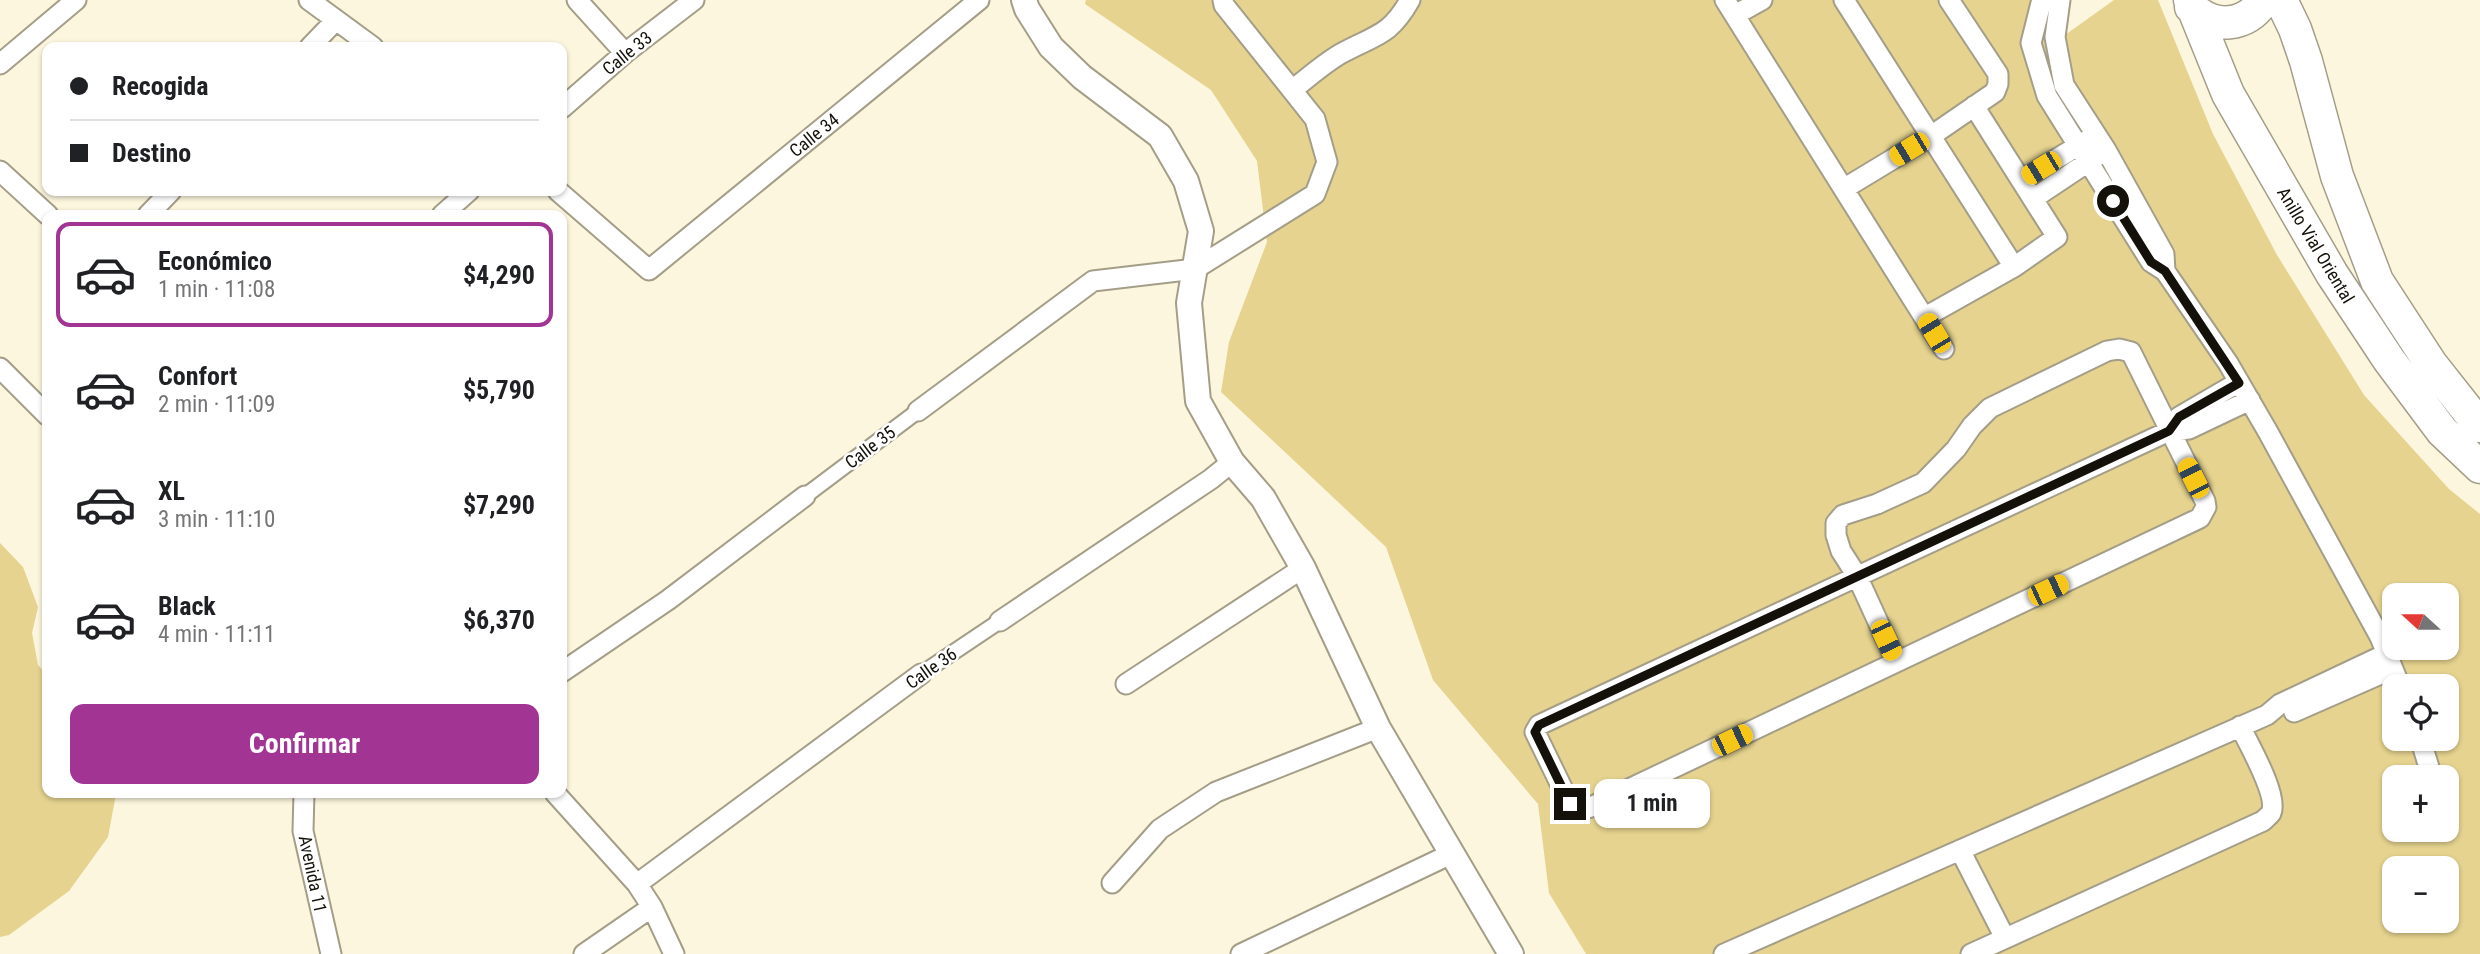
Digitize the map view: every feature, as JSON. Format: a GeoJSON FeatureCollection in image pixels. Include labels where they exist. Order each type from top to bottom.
{"type":"FeatureCollection","features":[{"type":"Feature","properties":{"kind":"highway"},"geometry":{"type":"LineString","coordinates":[[2190,3],[2210,20],[2226,23],[2248,16],[2264,0]]}},
{"type":"Feature","properties":{"kind":"highway","name":"Anillo Vial Oriental"},"geometry":{"type":"LineString","coordinates":[[2281,0],[2306,61],[2337,176],[2377,281],[2431,363],[2478,422]]}},
{"type":"Feature","properties":{"kind":"highway","name":"Anillo Vial Oriental"},"geometry":{"type":"LineString","coordinates":[[2190,3],[2228,94],[2332,274],[2389,360],[2434,421],[2480,467]]}},
{"type":"Feature","properties":{"kind":"street"},"geometry":{"type":"LineString","coordinates":[[0,64],[76,0]]}},
{"type":"Feature","properties":{"kind":"street"},"geometry":{"type":"LineString","coordinates":[[309,0],[366,42]]}},
{"type":"Feature","properties":{"kind":"street"},"geometry":{"type":"LineString","coordinates":[[577,0],[625,53]]}},
{"type":"Feature","properties":{"kind":"street","name":"Calle 33"},"geometry":{"type":"LineString","coordinates":[[567,104],[625,53],[694,0]]}},
{"type":"Feature","properties":{"kind":"street","name":"Calle 34"},"geometry":{"type":"LineString","coordinates":[[564,196],[649,270],[979,0]]}},
{"type":"Feature","properties":{"kind":"street"},"geometry":{"type":"LineString","coordinates":[[1024,0],[1051,47],[1082,77],[1160,135],[1186,181],[1201,231],[1189,303],[1198,401],[1232,462],[1263,498],[1303,568],[1378,728],[1511,954]]}},
{"type":"Feature","properties":{"kind":"street"},"geometry":{"type":"LineString","coordinates":[[1195,269],[1315,194],[1327,162],[1315,119],[1223,0]]}},
{"type":"Feature","properties":{"kind":"street"},"geometry":{"type":"LineString","coordinates":[[1292,90],[1340,54],[1386,32],[1401,16],[1410,0]]}},
{"type":"Feature","properties":{"kind":"street"},"geometry":{"type":"LineString","coordinates":[[1762,0],[1730,8],[1944,349]]}},
{"type":"Feature","properties":{"kind":"street"},"geometry":{"type":"LineString","coordinates":[[1844,0],[2014,267]]}},
{"type":"Feature","properties":{"kind":"street"},"geometry":{"type":"LineString","coordinates":[[1844,188],[1931,136],[1995,92],[1998,74],[1949,0]]}},
{"type":"Feature","properties":{"kind":"street"},"geometry":{"type":"LineString","coordinates":[[2049,3],[2064,85],[2101,142],[2164,254],[2165,271]]}},
{"type":"Feature","properties":{"kind":"street"},"geometry":{"type":"LineString","coordinates":[[1724,954],[2241,726],[2267,715],[2287,715],[2393,670],[2380,637],[2250,400],[2165,271],[2151,262],[2047,96],[2031,43],[2049,3]]}},
{"type":"Feature","properties":{"kind":"street"},"geometry":{"type":"LineString","coordinates":[[315,42],[336,20]]}},
{"type":"Feature","properties":{"kind":"street"},"geometry":{"type":"LineString","coordinates":[[1925,317],[2014,267],[2057,237],[1974,106]]}},
{"type":"Feature","properties":{"kind":"street"},"geometry":{"type":"LineString","coordinates":[[2034,198],[2084,153],[2101,142]]}},
{"type":"Feature","properties":{"kind":"street"},"geometry":{"type":"LineString","coordinates":[[2022,180],[2084,153]]}},
{"type":"Feature","properties":{"kind":"street"},"geometry":{"type":"LineString","coordinates":[[0,171],[43,210]]}},
{"type":"Feature","properties":{"kind":"street"},"geometry":{"type":"LineString","coordinates":[[153,210],[166,196]]}},
{"type":"Feature","properties":{"kind":"street"},"geometry":{"type":"LineString","coordinates":[[448,210],[463,196]]}},
{"type":"Feature","properties":{"kind":"street","name":"Calle 35"},"geometry":{"type":"LineString","coordinates":[[567,669],[668,600],[1093,281],[1195,269]]}},
{"type":"Feature","properties":{"kind":"street"},"geometry":{"type":"LineString","coordinates":[[1896,661],[1857,576],[1841,551],[1836,536],[1836,523],[1843,515],[1877,504],[1923,483],[1990,408],[2107,351],[2119,349],[2131,352],[2169,431],[2205,501],[2206,507],[2200,519],[1583,809],[1570,804],[1535,732],[1539,725],[1857,576],[2169,431],[2189,429],[2250,400]]}},
{"type":"Feature","properties":{"kind":"street"},"geometry":{"type":"LineString","coordinates":[[0,368],[42,410]]}},
{"type":"Feature","properties":{"kind":"street"},"geometry":{"type":"LineString","coordinates":[[2169,431],[2179,417],[2239,383]]}},
{"type":"Feature","properties":{"kind":"street","name":"Calle 36"},"geometry":{"type":"LineString","coordinates":[[637,884],[921,674],[1211,479],[1232,462]]}},
{"type":"Feature","properties":{"kind":"street"},"geometry":{"type":"LineString","coordinates":[[1126,684],[1303,568]]}},
{"type":"Feature","properties":{"kind":"street"},"geometry":{"type":"LineString","coordinates":[[1971,954],[2263,821],[2271,812],[2272,801],[2241,726]]}},
{"type":"Feature","properties":{"kind":"street"},"geometry":{"type":"LineString","coordinates":[[1112,883],[1160,830],[1216,792],[1378,728]]}},
{"type":"Feature","properties":{"kind":"street","name":"Avenida 11"},"geometry":{"type":"LineString","coordinates":[[307,798],[303,831],[331,954]]}},
{"type":"Feature","properties":{"kind":"street"},"geometry":{"type":"LineString","coordinates":[[560,798],[637,884],[652,907],[674,954]]}},
{"type":"Feature","properties":{"kind":"street"},"geometry":{"type":"LineString","coordinates":[[1960,849],[2005,938]]}},
{"type":"Feature","properties":{"kind":"street"},"geometry":{"type":"LineString","coordinates":[[1241,954],[1453,853]]}},
{"type":"Feature","properties":{"kind":"street"},"geometry":{"type":"LineString","coordinates":[[584,954],[652,907]]}},
{"type":"Feature","properties":{"kind":"shaded area"},"geometry":{"type":"Polygon","coordinates":[[[1086,0],[2039,0],[2065,35],[2114,0],[2158,0],[2213,134],[2277,255],[2364,395],[2449,489],[2480,514],[2480,954],[1586,954],[1549,893],[1538,804],[1433,680],[1386,547],[1221,392],[1229,342],[1267,242],[1257,161],[1211,90],[1085,4],[1086,0]]]}},
{"type":"Feature","properties":{"kind":"shaded area"},"geometry":{"type":"Polygon","coordinates":[[[0,543],[23,567],[38,607],[32,633],[38,665],[42,669],[42,798],[115,798],[108,837],[69,891],[9,935],[0,937],[0,543]]]}},
{"type":"Feature","properties":{"kind":"route"},"geometry":{"type":"LineString","coordinates":[[1570,804],[1535,732],[1539,725],[2169,431],[2179,417],[2239,383],[2165,271],[2151,262],[2113,201]]}}]}
